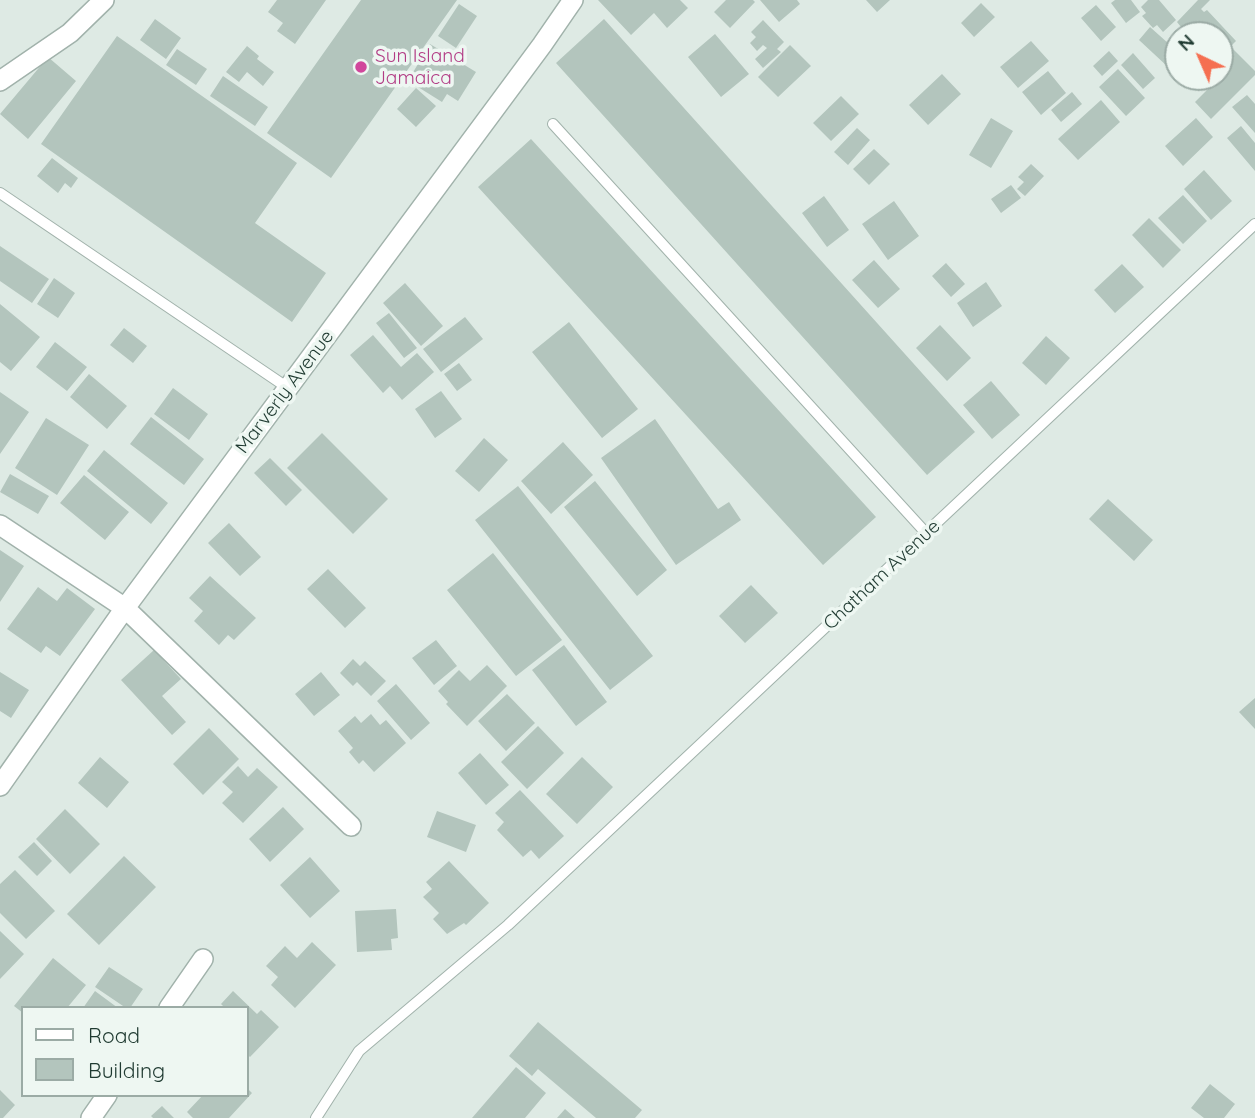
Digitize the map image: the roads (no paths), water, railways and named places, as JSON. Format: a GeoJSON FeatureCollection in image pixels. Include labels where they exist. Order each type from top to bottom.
{"type":"FeatureCollection","features":[{"type":"Feature","properties":{"kind":"street"},"geometry":{"type":"LineString","coordinates":[[0,81],[70,33],[104,0]]}},
{"type":"Feature","properties":{"kind":"street","name":"Marverly Avenue"},"geometry":{"type":"LineString","coordinates":[[0,786],[125,608],[573,0]]}},
{"type":"Feature","properties":{"kind":"street"},"geometry":{"type":"LineString","coordinates":[[0,525],[125,608],[351,826]]}},
{"type":"Feature","properties":{"kind":"street"},"geometry":{"type":"LineString","coordinates":[[170,1006],[203,959]]}},
{"type":"Feature","properties":{"kind":"street"},"geometry":{"type":"LineString","coordinates":[[91,1118],[106,1097]]}},
{"type":"Feature","properties":{"kind":"lane"},"geometry":{"type":"LineString","coordinates":[[552,124],[926,533]]}},
{"type":"Feature","properties":{"kind":"lane"},"geometry":{"type":"LineString","coordinates":[[0,193],[288,388]]}},
{"type":"Feature","properties":{"kind":"lane","name":"Chatham Avenue"},"geometry":{"type":"LineString","coordinates":[[316,1118],[359,1051],[508,925],[1255,224]]}},
{"type":"Feature","properties":{"kind":"place","name":"Sun Island Jamaica"},"geometry":{"type":"Point","coordinates":[361,67]}}]}
